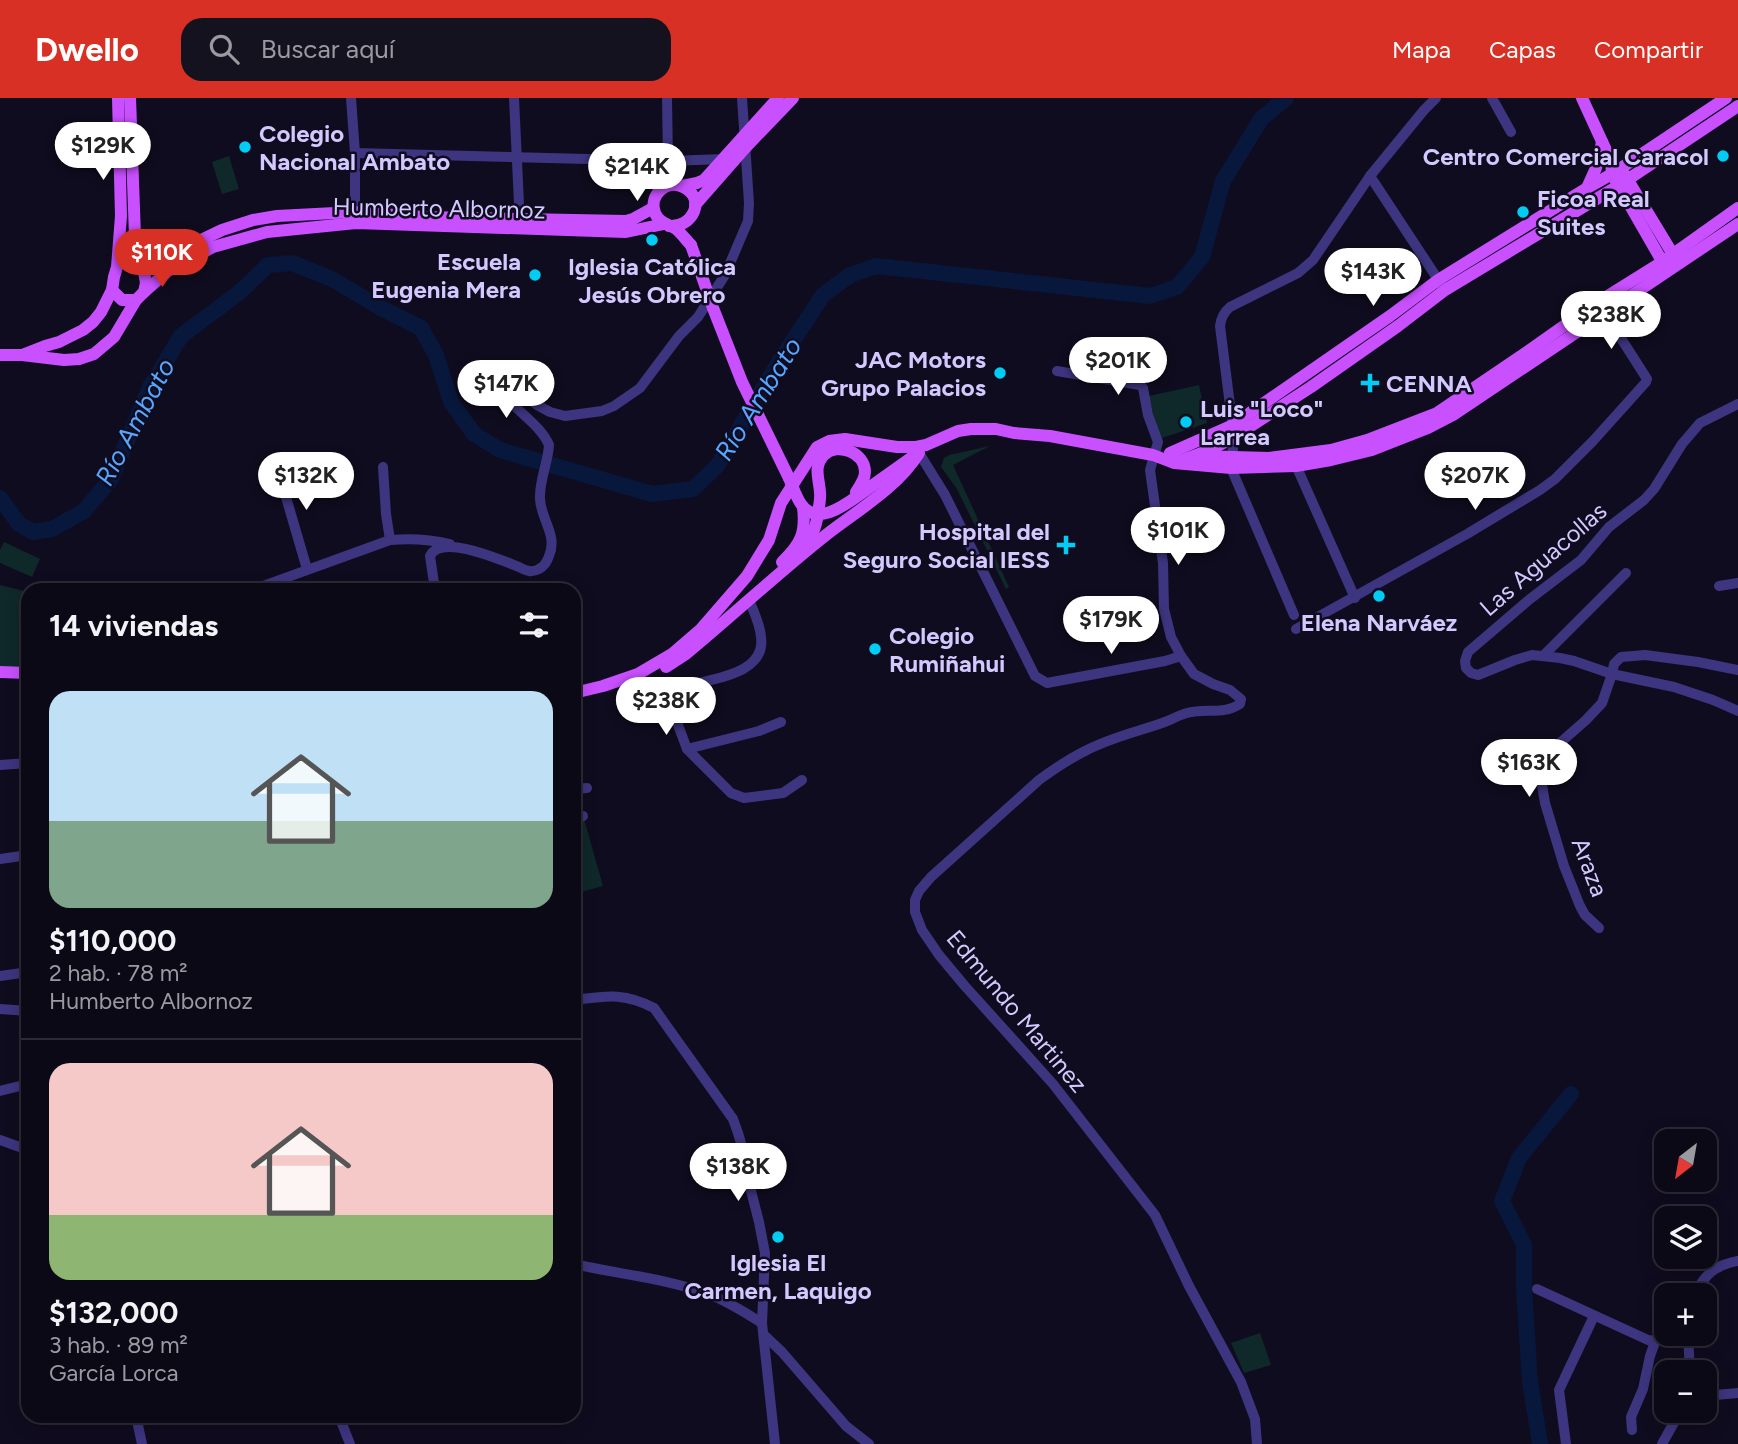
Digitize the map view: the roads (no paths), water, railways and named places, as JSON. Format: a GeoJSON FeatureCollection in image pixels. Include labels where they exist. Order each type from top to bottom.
{"type":"FeatureCollection","features":[{"type":"Feature","properties":{"kind":"main road"},"geometry":{"type":"LineString","coordinates":[[22,355],[83,330],[101,312],[112,290],[117,267],[121,216],[118,98]]}},
{"type":"Feature","properties":{"kind":"main road"},"geometry":{"type":"LineString","coordinates":[[0,355],[64,360],[94,354],[114,337],[140,296],[146,283],[140,265],[130,98]]}},
{"type":"Feature","properties":{"kind":"main road"},"geometry":{"type":"LineString","coordinates":[[667,225],[676,226],[688,222],[695,205],[778,98]]}},
{"type":"Feature","properties":{"kind":"main road"},"geometry":{"type":"LineString","coordinates":[[691,245],[677,230],[655,214],[654,201],[660,190],[704,180],[793,98]]}},
{"type":"Feature","properties":{"kind":"main road"},"geometry":{"type":"LineString","coordinates":[[1581,98],[1618,173],[1670,263]]}},
{"type":"Feature","properties":{"kind":"main road"},"geometry":{"type":"LineString","coordinates":[[1441,285],[1618,173],[1726,98]]}},
{"type":"Feature","properties":{"kind":"main road"},"geometry":{"type":"LineString","coordinates":[[1192,456],[1307,382],[1441,285],[1587,188],[1738,106]]}},
{"type":"Feature","properties":{"kind":"main road"},"geometry":{"type":"LineString","coordinates":[[1587,188],[1596,168],[1602,142]]}},
{"type":"Feature","properties":{"kind":"main road"},"geometry":{"type":"LineString","coordinates":[[677,185],[692,194],[695,205]]}},
{"type":"Feature","properties":{"kind":"main road","name":"Humberto Albornoz"},"geometry":{"type":"LineString","coordinates":[[520,224],[626,221],[653,208]]}},
{"type":"Feature","properties":{"kind":"main road"},"geometry":{"type":"LineString","coordinates":[[1670,263],[1738,208]]}},
{"type":"Feature","properties":{"kind":"main road","name":"Humberto Albornoz"},"geometry":{"type":"LineString","coordinates":[[140,265],[167,259],[222,230],[277,216],[520,224],[626,232],[667,225]]}},
{"type":"Feature","properties":{"kind":"main road","name":"Humberto Albornoz"},"geometry":{"type":"LineString","coordinates":[[140,296],[168,271],[213,247],[267,232],[355,218]]}},
{"type":"Feature","properties":{"kind":"main road"},"geometry":{"type":"LineString","coordinates":[[688,222],[691,245],[713,308],[742,382],[803,507],[804,521],[802,537],[793,552],[714,615]]}},
{"type":"Feature","properties":{"kind":"main road"},"geometry":{"type":"LineString","coordinates":[[803,507],[814,514],[832,512],[841,508],[883,469],[917,450],[962,436],[1004,432],[1050,436],[1172,458],[1232,463],[1331,460],[1369,445],[1428,428],[1448,411],[1479,398],[1530,356],[1601,307],[1738,224]]}},
{"type":"Feature","properties":{"kind":"main road"},"geometry":{"type":"LineString","coordinates":[[117,267],[140,265]]}},
{"type":"Feature","properties":{"kind":"main road"},"geometry":{"type":"LineString","coordinates":[[112,290],[122,300],[140,296]]}},
{"type":"Feature","properties":{"kind":"main road"},"geometry":{"type":"LineString","coordinates":[[1172,458],[1233,432]]}},
{"type":"Feature","properties":{"kind":"main road"},"geometry":{"type":"LineString","coordinates":[[581,691],[613,683],[652,667],[701,629],[747,576],[769,540],[781,503],[817,447],[829,441],[845,439],[917,450]]}},
{"type":"Feature","properties":{"kind":"main road"},"geometry":{"type":"LineString","coordinates":[[789,478],[807,504],[818,509],[831,509],[861,491],[865,473],[863,464],[848,450],[835,448],[825,454],[818,464],[820,492],[817,521],[814,533],[801,556]]}},
{"type":"Feature","properties":{"kind":"main road"},"geometry":{"type":"LineString","coordinates":[[581,699],[634,684],[686,654],[801,556],[902,476],[911,466],[917,450]]}},
{"type":"Feature","properties":{"kind":"main road"},"geometry":{"type":"LineString","coordinates":[[1172,458],[1192,456],[1232,463]]}},
{"type":"Feature","properties":{"kind":"main road"},"geometry":{"type":"LineString","coordinates":[[0,672],[21,673]]}},
{"type":"Feature","properties":{"kind":"main road"},"geometry":{"type":"LineString","coordinates":[[0,680],[21,680]]}},
{"type":"Feature","properties":{"kind":"street"},"geometry":{"type":"LineString","coordinates":[[351,98],[355,153],[355,218]]}},
{"type":"Feature","properties":{"kind":"street"},"geometry":{"type":"LineString","coordinates":[[514,98],[520,224]]}},
{"type":"Feature","properties":{"kind":"street"},"geometry":{"type":"LineString","coordinates":[[667,98],[668,161],[677,185]]}},
{"type":"Feature","properties":{"kind":"street"},"geometry":{"type":"LineString","coordinates":[[270,583],[390,540],[412,538],[431,539],[464,548],[526,571],[546,564],[553,537],[543,516],[540,489],[549,451],[548,441],[510,402],[506,397],[506,390],[514,388],[544,408],[565,415],[602,411],[614,406],[640,387],[673,343],[698,317],[725,275],[748,221],[742,98]]}},
{"type":"Feature","properties":{"kind":"street"},"geometry":{"type":"LineString","coordinates":[[1294,615],[1232,463],[1233,432],[1220,326],[1223,315],[1230,307],[1305,268],[1320,252],[1370,176],[1436,98]]}},
{"type":"Feature","properties":{"kind":"street"},"geometry":{"type":"LineString","coordinates":[[1492,98],[1511,132]]}},
{"type":"Feature","properties":{"kind":"street"},"geometry":{"type":"LineString","coordinates":[[355,153],[668,161],[725,159]]}},
{"type":"Feature","properties":{"kind":"street"},"geometry":{"type":"LineString","coordinates":[[1370,176],[1441,285]]}},
{"type":"Feature","properties":{"kind":"street"},"geometry":{"type":"LineString","coordinates":[[1296,629],[1503,514],[1548,485],[1610,424],[1647,379],[1601,307]]}},
{"type":"Feature","properties":{"kind":"street","name":"Edmundo Martinez"},"geometry":{"type":"LineString","coordinates":[[1057,371],[1142,386],[1148,415],[1158,442],[1150,470],[1163,563],[1164,608],[1171,637],[1194,674],[1237,694],[1241,699],[1240,704],[1226,711],[1185,713],[1086,750],[1058,766],[931,877],[919,891],[915,900],[915,912],[922,930],[939,955],[1052,1084],[1155,1215],[1189,1286],[1241,1382],[1255,1419],[1257,1444]]}},
{"type":"Feature","properties":{"kind":"street","name":"Las Aguacollas"},"geometry":{"type":"LineString","coordinates":[[1738,404],[1700,423],[1682,444],[1644,500],[1609,527],[1581,560],[1485,636],[1466,654],[1465,663],[1469,671],[1480,675],[1523,657],[1544,656],[1574,661],[1612,674],[1674,687],[1738,711]]}},
{"type":"Feature","properties":{"kind":"street"},"geometry":{"type":"LineString","coordinates":[[917,450],[945,495],[1034,676],[1047,683],[1181,656]]}},
{"type":"Feature","properties":{"kind":"street"},"geometry":{"type":"LineString","coordinates":[[1294,461],[1355,598]]}},
{"type":"Feature","properties":{"kind":"street"},"geometry":{"type":"LineString","coordinates":[[276,463],[307,569]]}},
{"type":"Feature","properties":{"kind":"street"},"geometry":{"type":"LineString","coordinates":[[383,467],[390,540]]}},
{"type":"Feature","properties":{"kind":"street"},"geometry":{"type":"LineString","coordinates":[[434,583],[430,556],[432,551],[436,548],[464,548]]}},
{"type":"Feature","properties":{"kind":"street"},"geometry":{"type":"LineString","coordinates":[[1544,656],[1626,573]]}},
{"type":"Feature","properties":{"kind":"street"},"geometry":{"type":"LineString","coordinates":[[1719,586],[1738,583]]}},
{"type":"Feature","properties":{"kind":"street"},"geometry":{"type":"LineString","coordinates":[[749,600],[760,627],[762,641],[758,654],[750,665],[738,672],[684,688],[678,695],[678,725],[688,749],[731,793],[744,799],[783,793],[802,780]]}},
{"type":"Feature","properties":{"kind":"street"},"geometry":{"type":"LineString","coordinates":[[1612,674],[1614,664],[1621,657],[1645,655],[1738,670]]}},
{"type":"Feature","properties":{"kind":"street","name":"Araza"},"geometry":{"type":"LineString","coordinates":[[1599,928],[1585,915],[1572,887],[1545,803],[1542,785],[1551,755],[1602,703],[1612,674]]}},
{"type":"Feature","properties":{"kind":"street"},"geometry":{"type":"LineString","coordinates":[[688,749],[760,731],[781,722]]}},
{"type":"Feature","properties":{"kind":"street"},"geometry":{"type":"LineString","coordinates":[[0,765],[21,763]]}},
{"type":"Feature","properties":{"kind":"street"},"geometry":{"type":"LineString","coordinates":[[581,788],[587,788]]}},
{"type":"Feature","properties":{"kind":"street"},"geometry":{"type":"LineString","coordinates":[[0,859],[21,856]]}},
{"type":"Feature","properties":{"kind":"street"},"geometry":{"type":"LineString","coordinates":[[0,976],[21,973]]}},
{"type":"Feature","properties":{"kind":"street"},"geometry":{"type":"LineString","coordinates":[[581,999],[613,995],[635,999],[654,1008],[733,1119],[745,1157],[748,1183],[765,1253],[762,1324],[775,1444]]}},
{"type":"Feature","properties":{"kind":"street"},"geometry":{"type":"LineString","coordinates":[[0,1009],[21,1010]]}},
{"type":"Feature","properties":{"kind":"street"},"geometry":{"type":"LineString","coordinates":[[0,1091],[21,1086]]}},
{"type":"Feature","properties":{"kind":"street"},"geometry":{"type":"LineString","coordinates":[[0,1140],[21,1148]]}},
{"type":"Feature","properties":{"kind":"street"},"geometry":{"type":"LineString","coordinates":[[1702,1283],[1714,1269],[1738,1261]]}},
{"type":"Feature","properties":{"kind":"street"},"geometry":{"type":"LineString","coordinates":[[581,1266],[645,1277],[707,1293],[762,1324]]}},
{"type":"Feature","properties":{"kind":"street"},"geometry":{"type":"LineString","coordinates":[[1538,1289],[1654,1342]]}},
{"type":"Feature","properties":{"kind":"street"},"geometry":{"type":"LineString","coordinates":[[1566,1444],[1559,1390],[1594,1315]]}},
{"type":"Feature","properties":{"kind":"street"},"geometry":{"type":"LineString","coordinates":[[765,1336],[846,1426],[869,1444]]}},
{"type":"Feature","properties":{"kind":"street"},"geometry":{"type":"LineString","coordinates":[[1632,1430],[1631,1417],[1643,1389],[1654,1345]]}},
{"type":"Feature","properties":{"kind":"street"},"geometry":{"type":"LineString","coordinates":[[1717,1395],[1738,1393]]}},
{"type":"Feature","properties":{"kind":"street"},"geometry":{"type":"LineString","coordinates":[[138,1423],[142,1444]]}},
{"type":"Feature","properties":{"kind":"street"},"geometry":{"type":"LineString","coordinates":[[342,1423],[350,1444]]}},
{"type":"Feature","properties":{"kind":"street"},"geometry":{"type":"LineString","coordinates":[[1662,1444],[1674,1423]]}},
{"type":"Feature","properties":{"kind":"waterway","name":"Río Ambato"},"geometry":{"type":"LineString","coordinates":[[0,498],[19,524],[33,532],[52,529],[84,511],[111,479],[150,387],[181,336],[240,292],[268,265],[292,263],[332,279],[421,328],[436,355],[451,402],[474,434],[500,450],[652,494],[693,489],[717,466],[823,295],[850,275],[876,266],[1150,296],[1177,287],[1202,257],[1223,181],[1261,119],[1286,98]]}},
{"type":"Feature","properties":{"kind":"waterway"},"geometry":{"type":"LineString","coordinates":[[1540,1444],[1530,1382],[1524,1245],[1502,1201],[1519,1158],[1571,1094]]}},
{"type":"Feature","properties":{"kind":"place","name":"Colegio Nacional Ambato"},"geometry":{"type":"Point","coordinates":[245,147]}},
{"type":"Feature","properties":{"kind":"place","name":"Centro Comercial Caracol"},"geometry":{"type":"Point","coordinates":[1723,156]}},
{"type":"Feature","properties":{"kind":"place","name":"Ficoa Real Suites"},"geometry":{"type":"Point","coordinates":[1523,212]}},
{"type":"Feature","properties":{"kind":"place","name":"Iglesia Católica Jesús Obrero"},"geometry":{"type":"Point","coordinates":[652,240]}},
{"type":"Feature","properties":{"kind":"place","name":"Escuela Eugenia Mera"},"geometry":{"type":"Point","coordinates":[535,275]}},
{"type":"Feature","properties":{"kind":"place","name":"JAC Motors Grupo Palacios"},"geometry":{"type":"Point","coordinates":[1000,373]}},
{"type":"Feature","properties":{"kind":"place","name":"CENNA"},"geometry":{"type":"Point","coordinates":[1370,383]}},
{"type":"Feature","properties":{"kind":"place","name":"Luis \"Loco\" Larrea"},"geometry":{"type":"Point","coordinates":[1186,422]}},
{"type":"Feature","properties":{"kind":"place","name":"Hospital del Seguro Social IESS"},"geometry":{"type":"Point","coordinates":[1066,545]}},
{"type":"Feature","properties":{"kind":"place","name":"Elena Narváez"},"geometry":{"type":"Point","coordinates":[1379,596]}},
{"type":"Feature","properties":{"kind":"place","name":"Colegio Rumiñahui"},"geometry":{"type":"Point","coordinates":[875,649]}},
{"type":"Feature","properties":{"kind":"place","name":"Iglesia El Carmen, Laquigo"},"geometry":{"type":"Point","coordinates":[778,1237]}}]}
